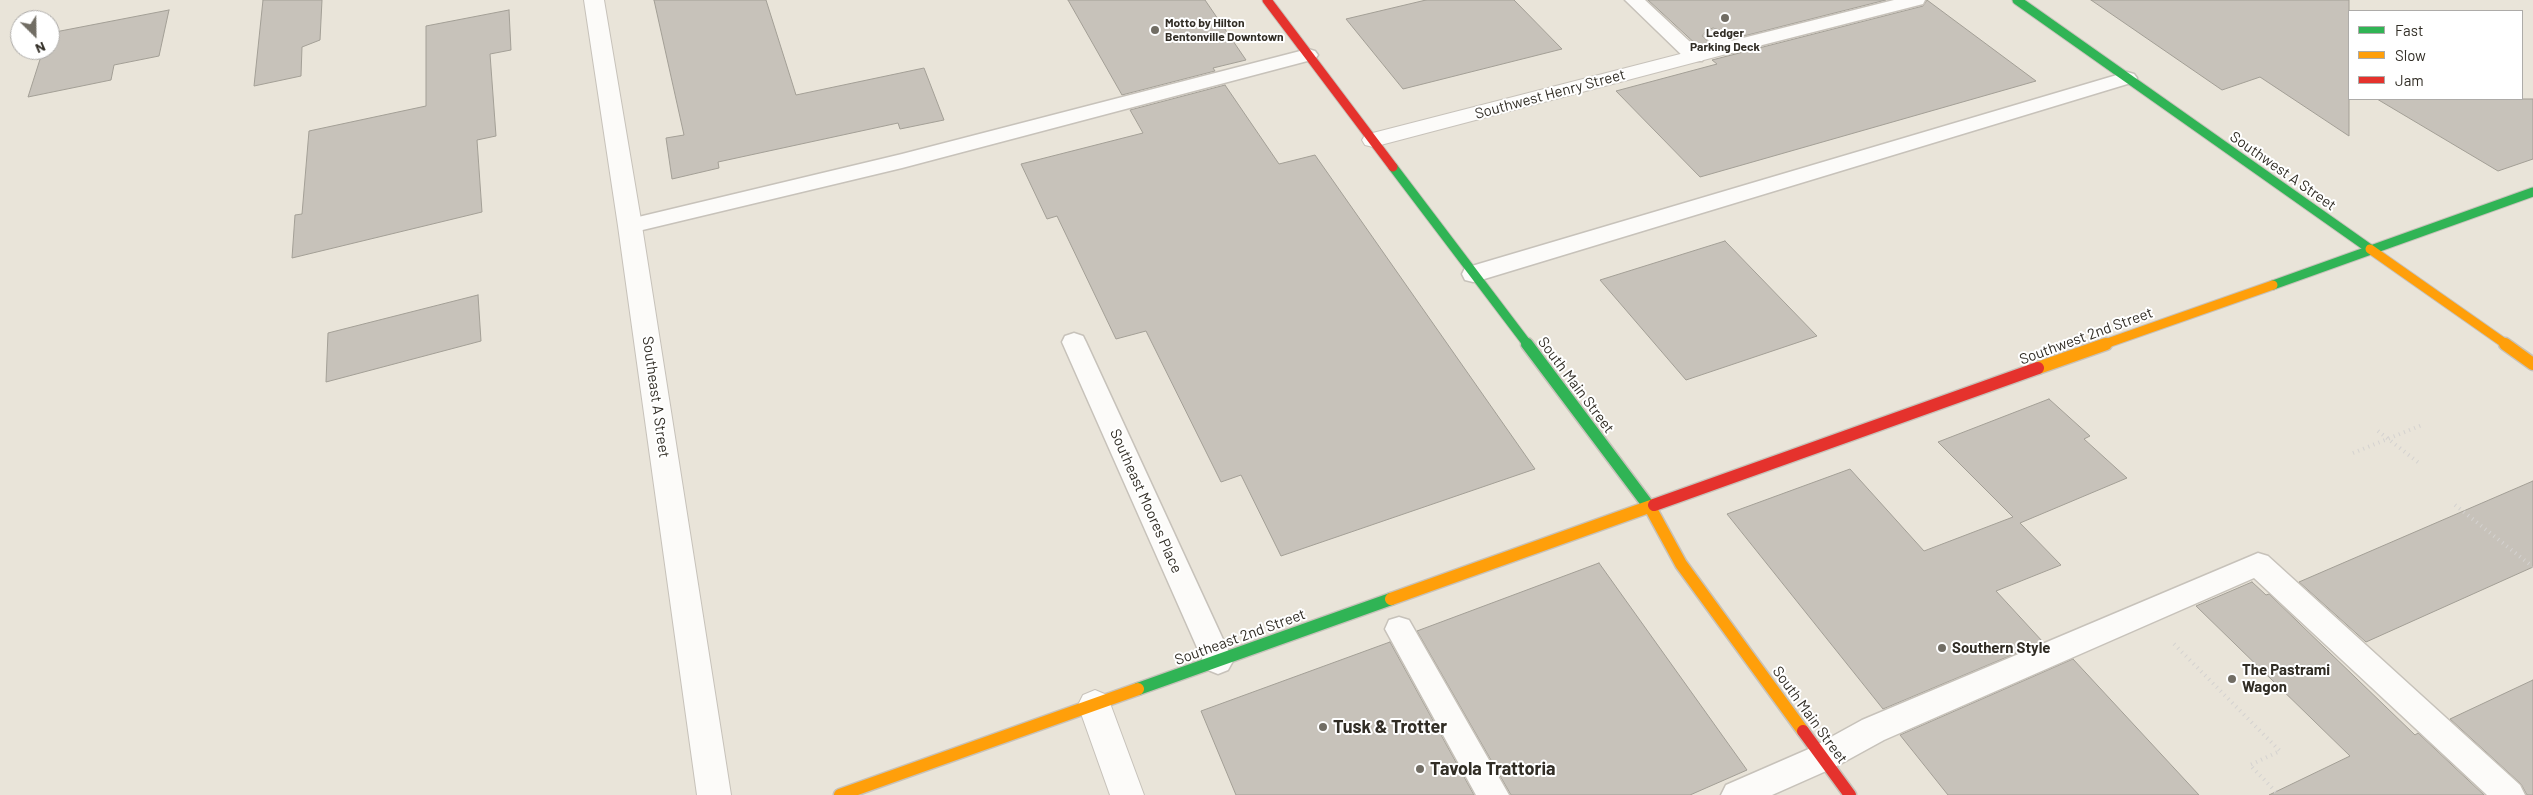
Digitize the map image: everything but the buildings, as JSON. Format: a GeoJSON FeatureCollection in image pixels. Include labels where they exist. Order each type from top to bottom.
{"type":"FeatureCollection","features":[{"type":"Feature","properties":{"kind":"street","name":"Southeast A Street"},"geometry":{"type":"LineString","coordinates":[[594,0],[630,226],[714,795]]}},
{"type":"Feature","properties":{"kind":"street","name":"South Main Street"},"geometry":{"type":"LineString","coordinates":[[1267,0],[1650,508],[1681,564],[1850,795]]}},
{"type":"Feature","properties":{"kind":"street","name":"Southwest A Street"},"geometry":{"type":"LineString","coordinates":[[2018,0],[2369,251],[2533,364]]}},
{"type":"Feature","properties":{"kind":"street","name":"Southwest Henry Street"},"geometry":{"type":"LineString","coordinates":[[1372,140],[1694,57],[1721,42]]}},
{"type":"Feature","properties":{"kind":"street","name":"Southwest 2nd Street"},"geometry":{"type":"LineString","coordinates":[[1650,508],[2533,192]]}},
{"type":"Feature","properties":{"kind":"street","name":"Southeast 2nd Street"},"geometry":{"type":"LineString","coordinates":[[840,795],[1650,508]]}},
{"type":"Feature","properties":{"kind":"street"},"geometry":{"type":"LineString","coordinates":[[1095,705],[1127,795]]}},
{"type":"Feature","properties":{"kind":"lane"},"geometry":{"type":"LineString","coordinates":[[1634,0],[1694,57]]}},
{"type":"Feature","properties":{"kind":"lane"},"geometry":{"type":"LineString","coordinates":[[1721,42],[1916,0]]}},
{"type":"Feature","properties":{"kind":"lane"},"geometry":{"type":"LineString","coordinates":[[630,226],[902,161],[1308,55]]}},
{"type":"Feature","properties":{"kind":"lane"},"geometry":{"type":"LineString","coordinates":[[1473,274],[2127,78]]}},
{"type":"Feature","properties":{"kind":"lane","name":"Southeast Moores Place"},"geometry":{"type":"LineString","coordinates":[[1074,342],[1218,661]]}},
{"type":"Feature","properties":{"kind":"lane"},"geometry":{"type":"LineString","coordinates":[[1737,795],[1822,758],[1873,730],[2258,564],[2509,795]]}},
{"type":"Feature","properties":{"kind":"lane"},"geometry":{"type":"LineString","coordinates":[[1399,630],[1493,795]]}},
{"type":"Feature","properties":{"kind":"path"},"geometry":{"type":"LineString","coordinates":[[2353,453],[2422,425]]}},
{"type":"Feature","properties":{"kind":"path"},"geometry":{"type":"LineString","coordinates":[[2378,431],[2419,463]]}},
{"type":"Feature","properties":{"kind":"path"},"geometry":{"type":"LineString","coordinates":[[2455,505],[2533,567]]}},
{"type":"Feature","properties":{"kind":"path"},"geometry":{"type":"LineString","coordinates":[[2144,614],[2280,751],[2250,765],[2279,795]]}},
{"type":"Feature","properties":{"kind":"traffic: fast"},"geometry":{"type":"LineString","coordinates":[[2017,0],[2370,249]]}},
{"type":"Feature","properties":{"kind":"traffic: fast"},"geometry":{"type":"LineString","coordinates":[[1393,167],[1651,509]]}},
{"type":"Feature","properties":{"kind":"traffic: fast"},"geometry":{"type":"LineString","coordinates":[[2273,285],[2533,192]]}},
{"type":"Feature","properties":{"kind":"traffic: fast"},"geometry":{"type":"LineString","coordinates":[[1138,689],[1391,599]]}},
{"type":"Feature","properties":{"kind":"traffic: slow"},"geometry":{"type":"LineString","coordinates":[[2370,249],[2533,364]]}},
{"type":"Feature","properties":{"kind":"traffic: slow"},"geometry":{"type":"LineString","coordinates":[[2038,368],[2273,285]]}},
{"type":"Feature","properties":{"kind":"traffic: slow"},"geometry":{"type":"LineString","coordinates":[[1391,599],[1654,505]]}},
{"type":"Feature","properties":{"kind":"traffic: slow"},"geometry":{"type":"LineString","coordinates":[[1651,509],[1681,564],[1803,731]]}},
{"type":"Feature","properties":{"kind":"traffic: slow"},"geometry":{"type":"LineString","coordinates":[[840,795],[1138,689]]}},
{"type":"Feature","properties":{"kind":"traffic: jam"},"geometry":{"type":"LineString","coordinates":[[1267,0],[1393,167]]}},
{"type":"Feature","properties":{"kind":"traffic: jam"},"geometry":{"type":"LineString","coordinates":[[1654,505],[2038,368]]}},
{"type":"Feature","properties":{"kind":"traffic: jam"},"geometry":{"type":"LineString","coordinates":[[1803,731],[1850,795]]}},
{"type":"Feature","properties":{"kind":"place","name":"Ledger Parking Deck"},"geometry":{"type":"Point","coordinates":[1725,18]}},
{"type":"Feature","properties":{"kind":"place","name":"Motto by Hilton Bentonville Downtown"},"geometry":{"type":"Point","coordinates":[1155,30]}},
{"type":"Feature","properties":{"kind":"place","name":"Southern Style"},"geometry":{"type":"Point","coordinates":[1942,648]}},
{"type":"Feature","properties":{"kind":"place","name":"The Pastrami Wagon"},"geometry":{"type":"Point","coordinates":[2232,679]}},
{"type":"Feature","properties":{"kind":"place","name":"Tusk & Trotter"},"geometry":{"type":"Point","coordinates":[1323,727]}},
{"type":"Feature","properties":{"kind":"place","name":"Tavola Trattoria"},"geometry":{"type":"Point","coordinates":[1420,769]}}]}
